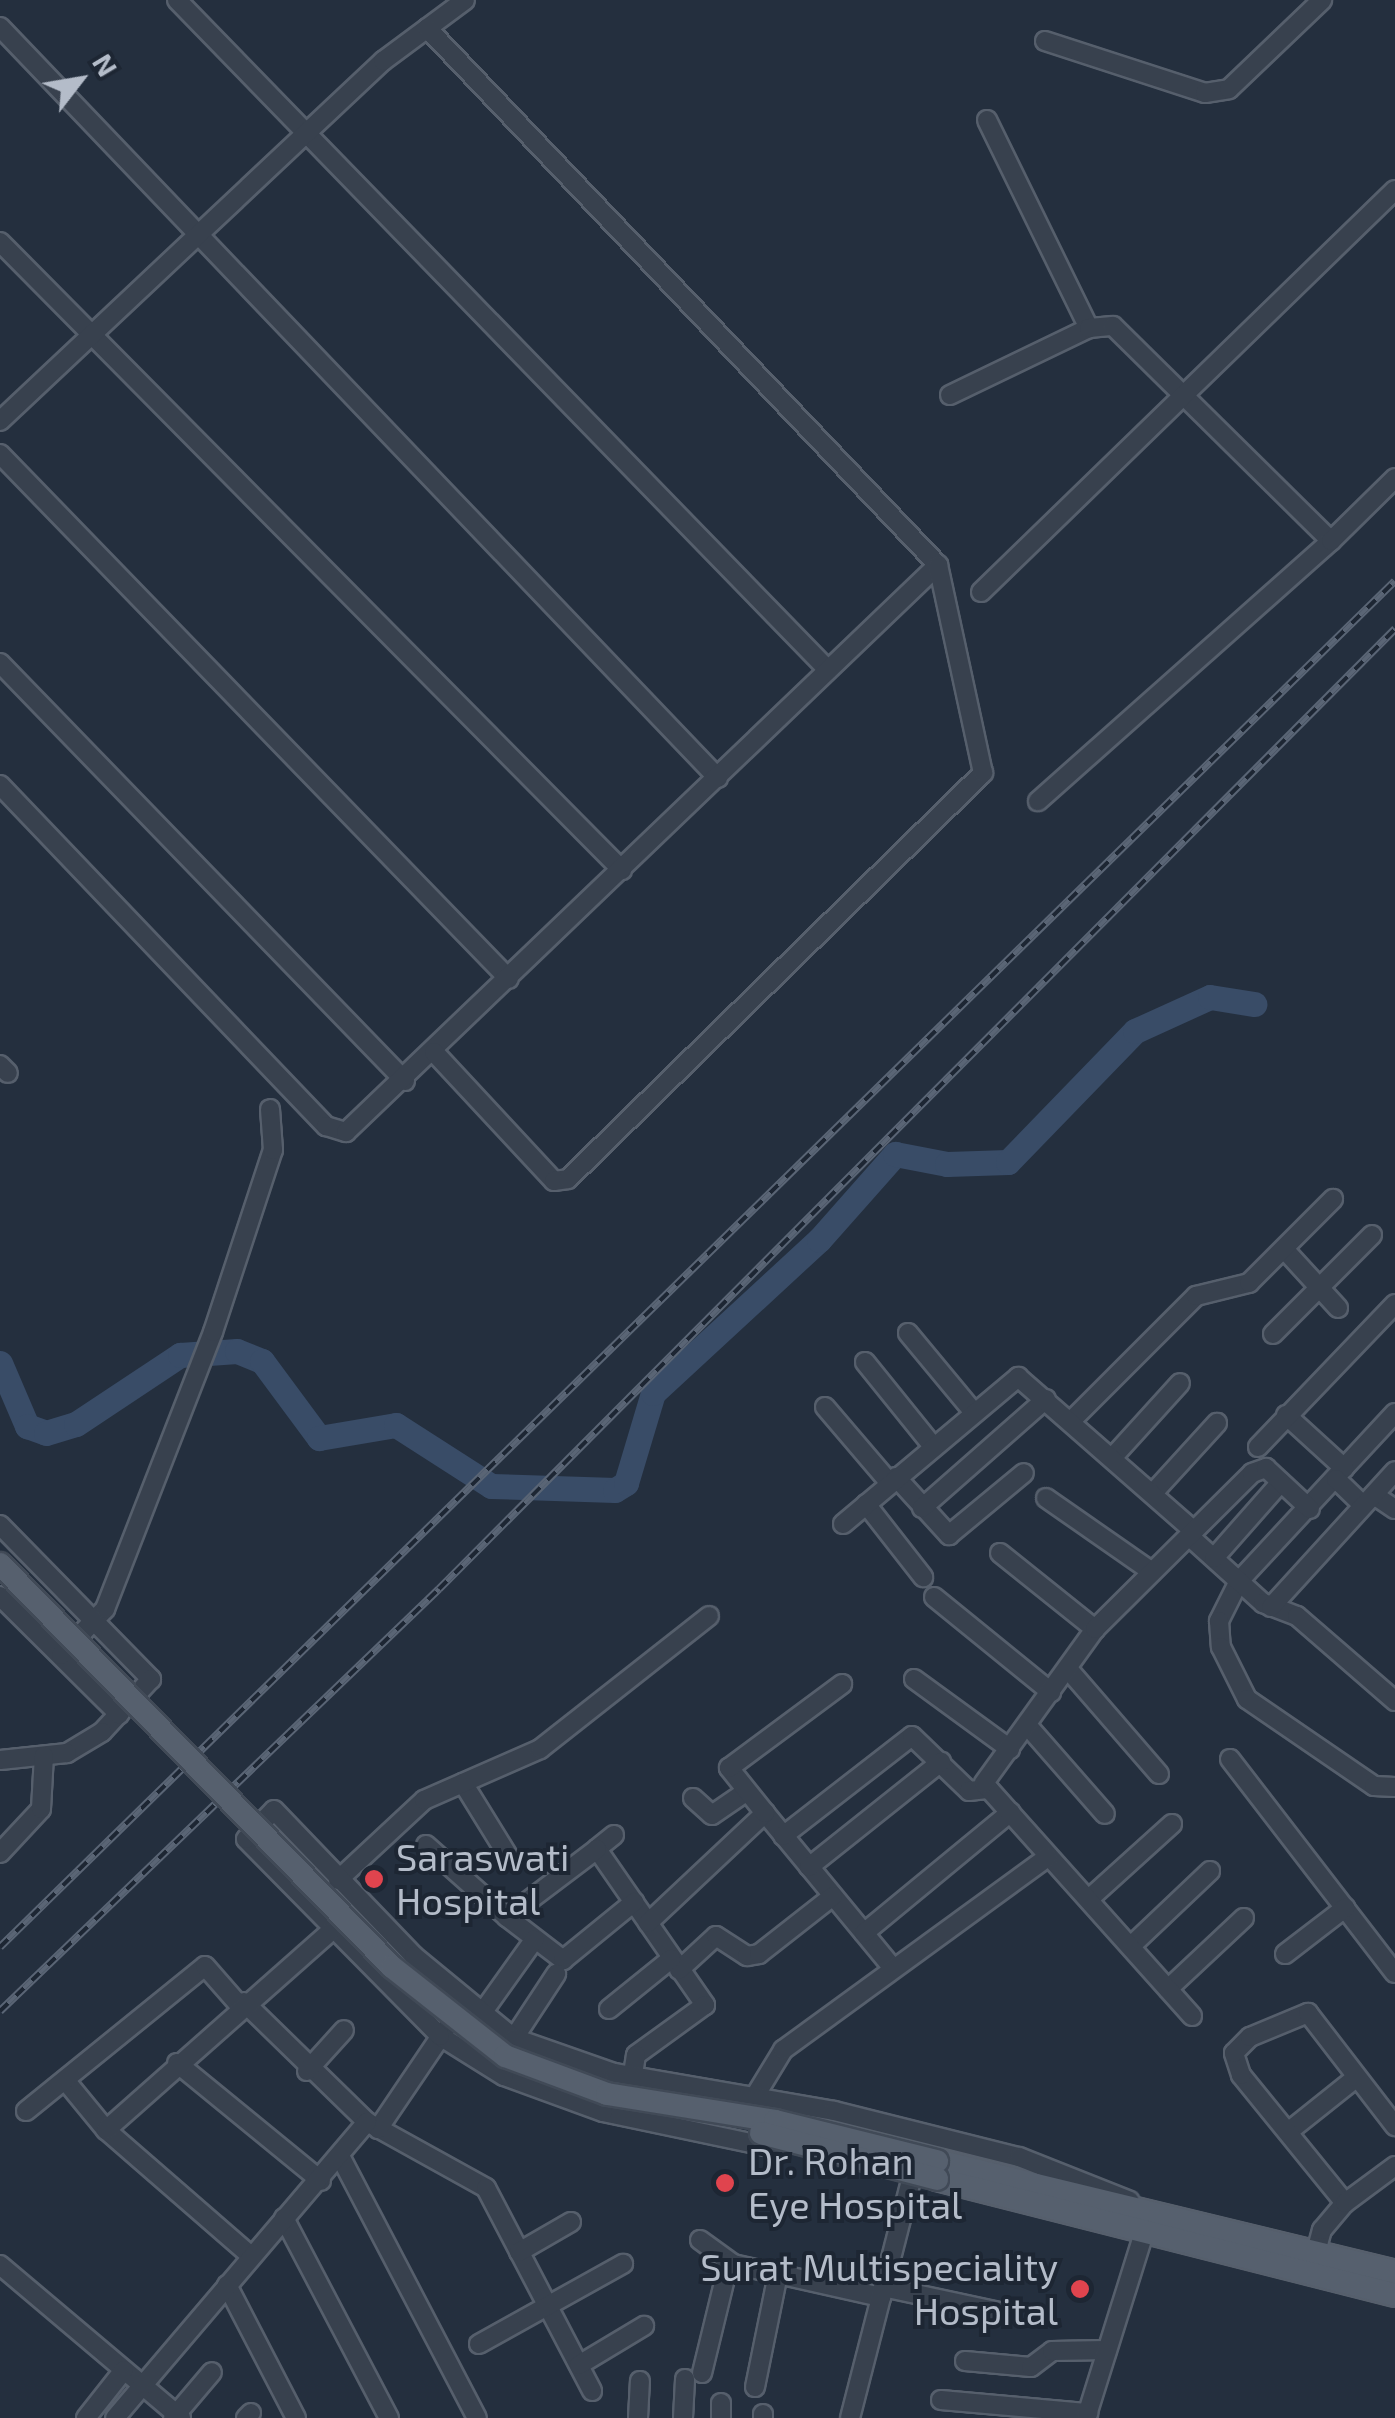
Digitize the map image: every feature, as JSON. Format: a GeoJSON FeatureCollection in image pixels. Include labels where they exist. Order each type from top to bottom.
{"type":"FeatureCollection","features":[{"type":"Feature","properties":{"kind":"main road"},"geometry":{"type":"LineString","coordinates":[[0,1564],[392,1967],[505,2056],[607,2094],[775,2121],[937,2170]]}},
{"type":"Feature","properties":{"kind":"main road"},"geometry":{"type":"LineString","coordinates":[[0,1585],[363,1955],[479,2054],[588,2099],[1062,2198],[1363,2275],[1394,2276]]}},
{"type":"Feature","properties":{"kind":"main road"},"geometry":{"type":"LineString","coordinates":[[1141,2218],[1316,2252],[1363,2275]]}},
{"type":"Feature","properties":{"kind":"street"},"geometry":{"type":"LineString","coordinates":[[177,0],[306,140],[828,670]]}},
{"type":"Feature","properties":{"kind":"street"},"geometry":{"type":"LineString","coordinates":[[0,421],[88,333],[201,236],[428,28],[465,0]]}},
{"type":"Feature","properties":{"kind":"street"},"geometry":{"type":"LineString","coordinates":[[1046,42],[1204,93],[1229,89],[1322,0]]}},
{"type":"Feature","properties":{"kind":"street"},"geometry":{"type":"LineString","coordinates":[[0,27],[718,778]]}},
{"type":"Feature","properties":{"kind":"street"},"geometry":{"type":"LineString","coordinates":[[428,28],[938,564],[984,773],[582,1165],[554,1181],[434,1052]]}},
{"type":"Feature","properties":{"kind":"street"},"geometry":{"type":"LineString","coordinates":[[987,120],[1088,328]]}},
{"type":"Feature","properties":{"kind":"street"},"geometry":{"type":"LineString","coordinates":[[981,592],[1395,190]]}},
{"type":"Feature","properties":{"kind":"street"},"geometry":{"type":"LineString","coordinates":[[0,242],[622,870]]}},
{"type":"Feature","properties":{"kind":"street"},"geometry":{"type":"LineString","coordinates":[[950,394],[1088,328],[1113,326],[1331,540]]}},
{"type":"Feature","properties":{"kind":"street"},"geometry":{"type":"LineString","coordinates":[[0,454],[509,979]]}},
{"type":"Feature","properties":{"kind":"street"},"geometry":{"type":"LineString","coordinates":[[1038,801],[1331,540],[1395,478]]}},
{"type":"Feature","properties":{"kind":"street"},"geometry":{"type":"LineString","coordinates":[[0,785],[326,1126],[353,1129],[938,564]]}},
{"type":"Feature","properties":{"kind":"street"},"geometry":{"type":"LineString","coordinates":[[0,663],[405,1081]]}},
{"type":"Feature","properties":{"kind":"street"},"geometry":{"type":"LineString","coordinates":[[62,1655],[96,1623],[214,1332],[272,1150],[270,1109]]}},
{"type":"Feature","properties":{"kind":"street"},"geometry":{"type":"LineString","coordinates":[[1071,1421],[1196,1296],[1249,1283],[1332,1198]]}},
{"type":"Feature","properties":{"kind":"street"},"geometry":{"type":"LineString","coordinates":[[1273,1334],[1372,1235]]}},
{"type":"Feature","properties":{"kind":"street"},"geometry":{"type":"LineString","coordinates":[[1284,1249],[1338,1308]]}},
{"type":"Feature","properties":{"kind":"street"},"geometry":{"type":"LineString","coordinates":[[1258,1447],[1395,1304]]}},
{"type":"Feature","properties":{"kind":"street"},"geometry":{"type":"LineString","coordinates":[[908,1333],[972,1410]]}},
{"type":"Feature","properties":{"kind":"street"},"geometry":{"type":"LineString","coordinates":[[865,1362],[932,1445]]}},
{"type":"Feature","properties":{"kind":"street"},"geometry":{"type":"LineString","coordinates":[[844,1524],[1010,1378],[1046,1399],[1071,1421],[1152,1494],[1239,1582],[1271,1607],[1296,1616],[1395,1702]]}},
{"type":"Feature","properties":{"kind":"street"},"geometry":{"type":"LineString","coordinates":[[1112,1458],[1180,1383]]}},
{"type":"Feature","properties":{"kind":"street"},"geometry":{"type":"LineString","coordinates":[[922,1508],[1046,1399]]}},
{"type":"Feature","properties":{"kind":"street"},"geometry":{"type":"LineString","coordinates":[[825,1408],[948,1535],[1024,1473]]}},
{"type":"Feature","properties":{"kind":"street"},"geometry":{"type":"LineString","coordinates":[[1395,1413],[1239,1582],[1219,1632],[1247,1699],[1374,1786],[1395,1787]]}},
{"type":"Feature","properties":{"kind":"street"},"geometry":{"type":"LineString","coordinates":[[1286,1415],[1368,1500],[1395,1508]]}},
{"type":"Feature","properties":{"kind":"street"},"geometry":{"type":"LineString","coordinates":[[1152,1494],[1217,1423]]}},
{"type":"Feature","properties":{"kind":"street"},"geometry":{"type":"LineString","coordinates":[[1192,2016],[984,1783],[1096,1629],[1257,1468],[1281,1482],[1310,1509]]}},
{"type":"Feature","properties":{"kind":"street"},"geometry":{"type":"LineString","coordinates":[[1271,1607],[1395,1471]]}},
{"type":"Feature","properties":{"kind":"street"},"geometry":{"type":"LineString","coordinates":[[1214,1558],[1281,1482]]}},
{"type":"Feature","properties":{"kind":"street"},"geometry":{"type":"LineString","coordinates":[[1046,1498],[1152,1572]]}},
{"type":"Feature","properties":{"kind":"street"},"geometry":{"type":"LineString","coordinates":[[866,1504],[924,1577]]}},
{"type":"Feature","properties":{"kind":"street"},"geometry":{"type":"LineString","coordinates":[[0,1525],[151,1679],[119,1714],[67,1753],[0,1760]]}},
{"type":"Feature","properties":{"kind":"street"},"geometry":{"type":"LineString","coordinates":[[1000,1553],[1096,1629]]}},
{"type":"Feature","properties":{"kind":"street"},"geometry":{"type":"LineString","coordinates":[[0,1596],[119,1714]]}},
{"type":"Feature","properties":{"kind":"street"},"geometry":{"type":"LineString","coordinates":[[934,1597],[1052,1692]]}},
{"type":"Feature","properties":{"kind":"street"},"geometry":{"type":"LineString","coordinates":[[338,1880],[416,1807],[540,1749],[709,1616]]}},
{"type":"Feature","properties":{"kind":"street"},"geometry":{"type":"LineString","coordinates":[[1068,1669],[1159,1774]]}},
{"type":"Feature","properties":{"kind":"street"},"geometry":{"type":"LineString","coordinates":[[914,1679],[1010,1749]]}},
{"type":"Feature","properties":{"kind":"street"},"geometry":{"type":"LineString","coordinates":[[842,1684],[729,1768],[892,1966]]}},
{"type":"Feature","properties":{"kind":"street"},"geometry":{"type":"LineString","coordinates":[[1027,1725],[1105,1814]]}},
{"type":"Feature","properties":{"kind":"street"},"geometry":{"type":"LineString","coordinates":[[784,1836],[912,1736],[969,1791],[990,1789]]}},
{"type":"Feature","properties":{"kind":"street"},"geometry":{"type":"LineString","coordinates":[[0,1854],[40,1810],[44,1756]]}},
{"type":"Feature","properties":{"kind":"street"},"geometry":{"type":"LineString","coordinates":[[1230,1758],[1395,1973]]}},
{"type":"Feature","properties":{"kind":"street"},"geometry":{"type":"LineString","coordinates":[[809,1867],[941,1762]]}},
{"type":"Feature","properties":{"kind":"street"},"geometry":{"type":"LineString","coordinates":[[463,1784],[510,1859]]}},
{"type":"Feature","properties":{"kind":"street"},"geometry":{"type":"LineString","coordinates":[[693,1798],[712,1815],[747,1791]]}},
{"type":"Feature","properties":{"kind":"street"},"geometry":{"type":"LineString","coordinates":[[274,1810],[338,1880],[476,2009],[514,2038],[633,2077],[750,2096],[1020,2157],[1141,2218],[1094,2228],[743,2140],[624,2116],[504,2076],[440,2036],[330,1932],[246,1839],[274,1810]]}},
{"type":"Feature","properties":{"kind":"street"},"geometry":{"type":"LineString","coordinates":[[864,1934],[1010,1812]]}},
{"type":"Feature","properties":{"kind":"street"},"geometry":{"type":"LineString","coordinates":[[648,1923],[765,1814]]}},
{"type":"Feature","properties":{"kind":"street"},"geometry":{"type":"LineString","coordinates":[[1089,1899],[1172,1824]]}},
{"type":"Feature","properties":{"kind":"street"},"geometry":{"type":"LineString","coordinates":[[507,1917],[614,1835]]}},
{"type":"Feature","properties":{"kind":"street"},"geometry":{"type":"LineString","coordinates":[[426,1845],[554,1958],[569,1958],[634,1902]]}},
{"type":"Feature","properties":{"kind":"street"},"geometry":{"type":"LineString","coordinates":[[597,1848],[705,2006],[636,2056],[624,2116]]}},
{"type":"Feature","properties":{"kind":"street"},"geometry":{"type":"LineString","coordinates":[[743,2140],[750,2096],[783,2050],[892,1966],[1048,1857]]}},
{"type":"Feature","properties":{"kind":"street"},"geometry":{"type":"LineString","coordinates":[[1130,1946],[1210,1871]]}},
{"type":"Feature","properties":{"kind":"street"},"geometry":{"type":"LineString","coordinates":[[609,2008],[716,1936],[759,1954],[834,1896]]}},
{"type":"Feature","properties":{"kind":"street"},"geometry":{"type":"LineString","coordinates":[[1285,1954],[1345,1908]]}},
{"type":"Feature","properties":{"kind":"street"},"geometry":{"type":"LineString","coordinates":[[1168,1989],[1244,1918]]}},
{"type":"Feature","properties":{"kind":"street"},"geometry":{"type":"LineString","coordinates":[[106,2130],[242,2004],[330,1932]]}},
{"type":"Feature","properties":{"kind":"street"},"geometry":{"type":"LineString","coordinates":[[115,2418],[284,2218],[373,2125],[440,2036],[476,2009],[534,1940]]}},
{"type":"Feature","properties":{"kind":"street"},"geometry":{"type":"LineString","coordinates":[[26,2111],[205,1966],[308,2071],[373,2125],[486,2188],[592,2390]]}},
{"type":"Feature","properties":{"kind":"street"},"geometry":{"type":"LineString","coordinates":[[514,2038],[556,1974]]}},
{"type":"Feature","properties":{"kind":"street"},"geometry":{"type":"LineString","coordinates":[[1345,2203],[1241,2074],[1234,2053],[1250,2038],[1308,2012],[1395,2126]]}},
{"type":"Feature","properties":{"kind":"street"},"geometry":{"type":"LineString","coordinates":[[308,2071],[344,2030]]}},
{"type":"Feature","properties":{"kind":"street"},"geometry":{"type":"LineString","coordinates":[[177,2063],[320,2181]]}},
{"type":"Feature","properties":{"kind":"street"},"geometry":{"type":"LineString","coordinates":[[1288,2132],[1357,2077]]}},
{"type":"Feature","properties":{"kind":"street"},"geometry":{"type":"LineString","coordinates":[[64,2080],[106,2130],[251,2256]]}},
{"type":"Feature","properties":{"kind":"street"},"geometry":{"type":"LineString","coordinates":[[342,2158],[477,2418]]}},
{"type":"Feature","properties":{"kind":"street"},"geometry":{"type":"LineString","coordinates":[[1316,2252],[1322,2230],[1345,2203],[1395,2166]]}},
{"type":"Feature","properties":{"kind":"street"},"geometry":{"type":"LineString","coordinates":[[850,2418],[911,2181]]}},
{"type":"Feature","properties":{"kind":"street"},"geometry":{"type":"LineString","coordinates":[[284,2218],[389,2418]]}},
{"type":"Feature","properties":{"kind":"street"},"geometry":{"type":"LineString","coordinates":[[941,2400],[1087,2415],[1108,2350],[1141,2218]]}},
{"type":"Feature","properties":{"kind":"street"},"geometry":{"type":"LineString","coordinates":[[520,2252],[571,2222]]}},
{"type":"Feature","properties":{"kind":"street"},"geometry":{"type":"LineString","coordinates":[[700,2240],[729,2262],[778,2274],[1004,2313]]}},
{"type":"Feature","properties":{"kind":"street"},"geometry":{"type":"LineString","coordinates":[[683,2418],[729,2262]]}},
{"type":"Feature","properties":{"kind":"street"},"geometry":{"type":"LineString","coordinates":[[478,2344],[623,2264]]}},
{"type":"Feature","properties":{"kind":"street"},"geometry":{"type":"LineString","coordinates":[[0,2265],[177,2417],[212,2372]]}},
{"type":"Feature","properties":{"kind":"street"},"geometry":{"type":"LineString","coordinates":[[754,2387],[778,2274]]}},
{"type":"Feature","properties":{"kind":"street"},"geometry":{"type":"LineString","coordinates":[[228,2284],[296,2418]]}},
{"type":"Feature","properties":{"kind":"street"},"geometry":{"type":"LineString","coordinates":[[578,2365],[644,2326]]}},
{"type":"Feature","properties":{"kind":"street"},"geometry":{"type":"LineString","coordinates":[[965,2361],[1031,2367],[1052,2351],[1108,2350]]}},
{"type":"Feature","properties":{"kind":"street"},"geometry":{"type":"LineString","coordinates":[[86,2418],[124,2370]]}},
{"type":"Feature","properties":{"kind":"street"},"geometry":{"type":"LineString","coordinates":[[638,2418],[640,2381]]}},
{"type":"Feature","properties":{"kind":"waterway"},"geometry":{"type":"LineString","coordinates":[[0,1363],[27,1426],[46,1433],[76,1424],[180,1355],[237,1351],[262,1361],[319,1438],[396,1425],[491,1486],[615,1490],[626,1483],[653,1393],[819,1240],[895,1154],[947,1164],[1008,1162],[1135,1031],[1210,997],[1254,1004]]}},
{"type":"Feature","properties":{"kind":"railway"},"geometry":{"type":"LineString","coordinates":[[0,1947],[1395,581]]}},
{"type":"Feature","properties":{"kind":"railway"},"geometry":{"type":"LineString","coordinates":[[0,2011],[439,1589],[1395,629]]}},
{"type":"Feature","properties":{"kind":"place","name":"Saraswati Hospital"},"geometry":{"type":"Point","coordinates":[374,1879]}},
{"type":"Feature","properties":{"kind":"place","name":"Dr. Rohan Eye Hospital"},"geometry":{"type":"Point","coordinates":[725,2183]}},
{"type":"Feature","properties":{"kind":"place","name":"Surat Multispeciality Hospital"},"geometry":{"type":"Point","coordinates":[1080,2289]}}]}
